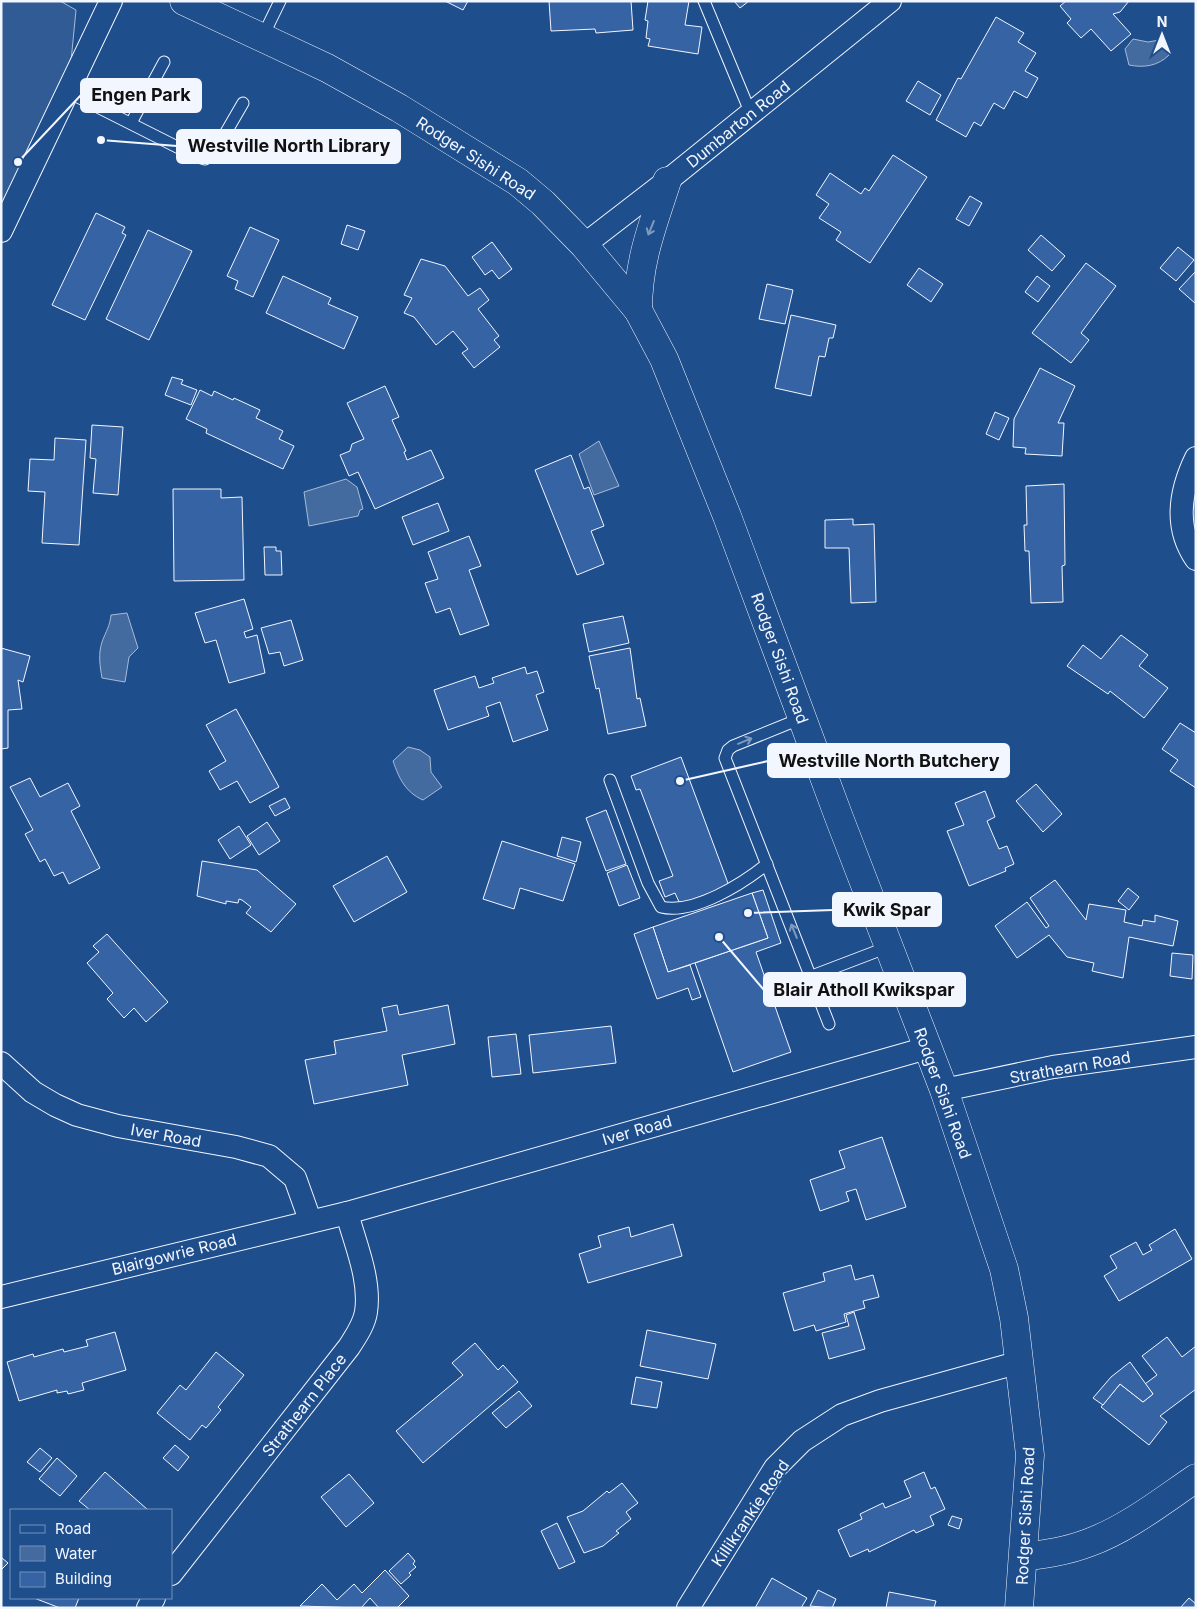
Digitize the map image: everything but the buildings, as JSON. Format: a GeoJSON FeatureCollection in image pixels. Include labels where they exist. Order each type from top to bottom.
{"type":"FeatureCollection","features":[{"type":"Feature","properties":{"kind":"main road","name":"Rodger Sishi Road"},"geometry":{"type":"LineString","coordinates":[[184,1],[327,68],[399,108],[518,182],[543,203],[584,245],[638,310],[664,359],[727,516],[888,947],[944,1090],[1004,1269],[1014,1318],[1030,1455],[1019,1608]]}},
{"type":"Feature","properties":{"kind":"main road"},"geometry":{"type":"LineString","coordinates":[[638,310],[638,289],[647,237],[667,182]]}},
{"type":"Feature","properties":{"kind":"main road"},"geometry":{"type":"LineString","coordinates":[[1024,1557],[1060,1552],[1089,1543],[1116,1531],[1196,1478]]}},
{"type":"Feature","properties":{"kind":"street"},"geometry":{"type":"LineString","coordinates":[[1,231],[111,1]]}},
{"type":"Feature","properties":{"kind":"street","name":"Dumbarton Road"},"geometry":{"type":"LineString","coordinates":[[584,245],[667,182],[890,1]]}},
{"type":"Feature","properties":{"kind":"street"},"geometry":{"type":"LineString","coordinates":[[1196,458],[1182,496],[1181,513],[1183,529],[1190,551],[1196,559]]}},
{"type":"Feature","properties":{"kind":"street","name":"Strathearn Road"},"geometry":{"type":"LineString","coordinates":[[944,1090],[1053,1067],[1196,1047]]}},
{"type":"Feature","properties":{"kind":"street","name":"Iver Road"},"geometry":{"type":"LineString","coordinates":[[347,1213],[927,1048]]}},
{"type":"Feature","properties":{"kind":"street","name":"Iver Road"},"geometry":{"type":"LineString","coordinates":[[1,1063],[33,1092],[55,1106],[76,1115],[118,1126],[236,1147],[268,1156],[295,1178],[310,1220]]}},
{"type":"Feature","properties":{"kind":"street","name":"Blairgowrie Road"},"geometry":{"type":"LineString","coordinates":[[1,1297],[310,1220],[347,1213]]}},
{"type":"Feature","properties":{"kind":"street","name":"Strathearn Place"},"geometry":{"type":"LineString","coordinates":[[172,1573],[349,1347],[360,1329],[366,1313],[367,1292],[347,1213]]}},
{"type":"Feature","properties":{"kind":"street","name":"Killikrankie Road"},"geometry":{"type":"LineString","coordinates":[[688,1608],[775,1468],[802,1441],[842,1415],[880,1401],[1020,1362]]}},
{"type":"Feature","properties":{"kind":"lane"},"geometry":{"type":"LineString","coordinates":[[262,38],[280,1]]}},
{"type":"Feature","properties":{"kind":"lane"},"geometry":{"type":"LineString","coordinates":[[704,1],[751,114]]}},
{"type":"Feature","properties":{"kind":"lane"},"geometry":{"type":"LineString","coordinates":[[131,123],[164,62]]}},
{"type":"Feature","properties":{"kind":"lane"},"geometry":{"type":"LineString","coordinates":[[68,92],[195,156],[205,159],[214,153],[243,104]]}},
{"type":"Feature","properties":{"kind":"lane"},"geometry":{"type":"LineString","coordinates":[[802,718],[733,746],[725,754],[726,765],[812,976],[829,1024]]}},
{"type":"Feature","properties":{"kind":"lane"},"geometry":{"type":"LineString","coordinates":[[610,780],[648,883],[661,907],[669,910],[685,908],[724,893],[738,886],[767,864]]}},
{"type":"Feature","properties":{"kind":"lane"},"geometry":{"type":"LineString","coordinates":[[812,976],[888,947]]}},
{"type":"Feature","properties":{"kind":"shaded area"},"geometry":{"type":"Polygon","coordinates":[[[1,1],[60,1],[76,10],[68,92],[1,233],[1,1]]]}},
{"type":"Feature","properties":{"kind":"water"},"geometry":{"type":"Polygon","coordinates":[[[1133,39],[1148,42],[1165,39],[1169,55],[1160,62],[1150,65],[1129,65],[1125,49],[1133,39]]]}},
{"type":"Feature","properties":{"kind":"water"},"geometry":{"type":"Polygon","coordinates":[[[599,441],[619,486],[594,495],[579,454],[599,441]]]}},
{"type":"Feature","properties":{"kind":"water"},"geometry":{"type":"Polygon","coordinates":[[[346,479],[357,487],[363,509],[360,510],[358,516],[309,526],[304,492],[346,479]]]}},
{"type":"Feature","properties":{"kind":"water"},"geometry":{"type":"Polygon","coordinates":[[[127,613],[138,648],[129,657],[125,682],[102,678],[100,651],[111,615],[127,613]]]}},
{"type":"Feature","properties":{"kind":"water"},"geometry":{"type":"Polygon","coordinates":[[[408,747],[420,750],[430,757],[431,772],[442,787],[423,800],[407,789],[393,761],[408,747]]]}},
{"type":"Feature","properties":{"kind":"place","name":"Westville North Library"},"geometry":{"type":"Point","coordinates":[101,140]}},
{"type":"Feature","properties":{"kind":"place","name":"Engen Park"},"geometry":{"type":"Point","coordinates":[18,162]}},
{"type":"Feature","properties":{"kind":"place","name":"Westville North Butchery"},"geometry":{"type":"Point","coordinates":[680,781]}},
{"type":"Feature","properties":{"kind":"place","name":"Kwik Spar"},"geometry":{"type":"Point","coordinates":[748,913]}},
{"type":"Feature","properties":{"kind":"place","name":"Blair Atholl Kwikspar"},"geometry":{"type":"Point","coordinates":[719,937]}}]}
